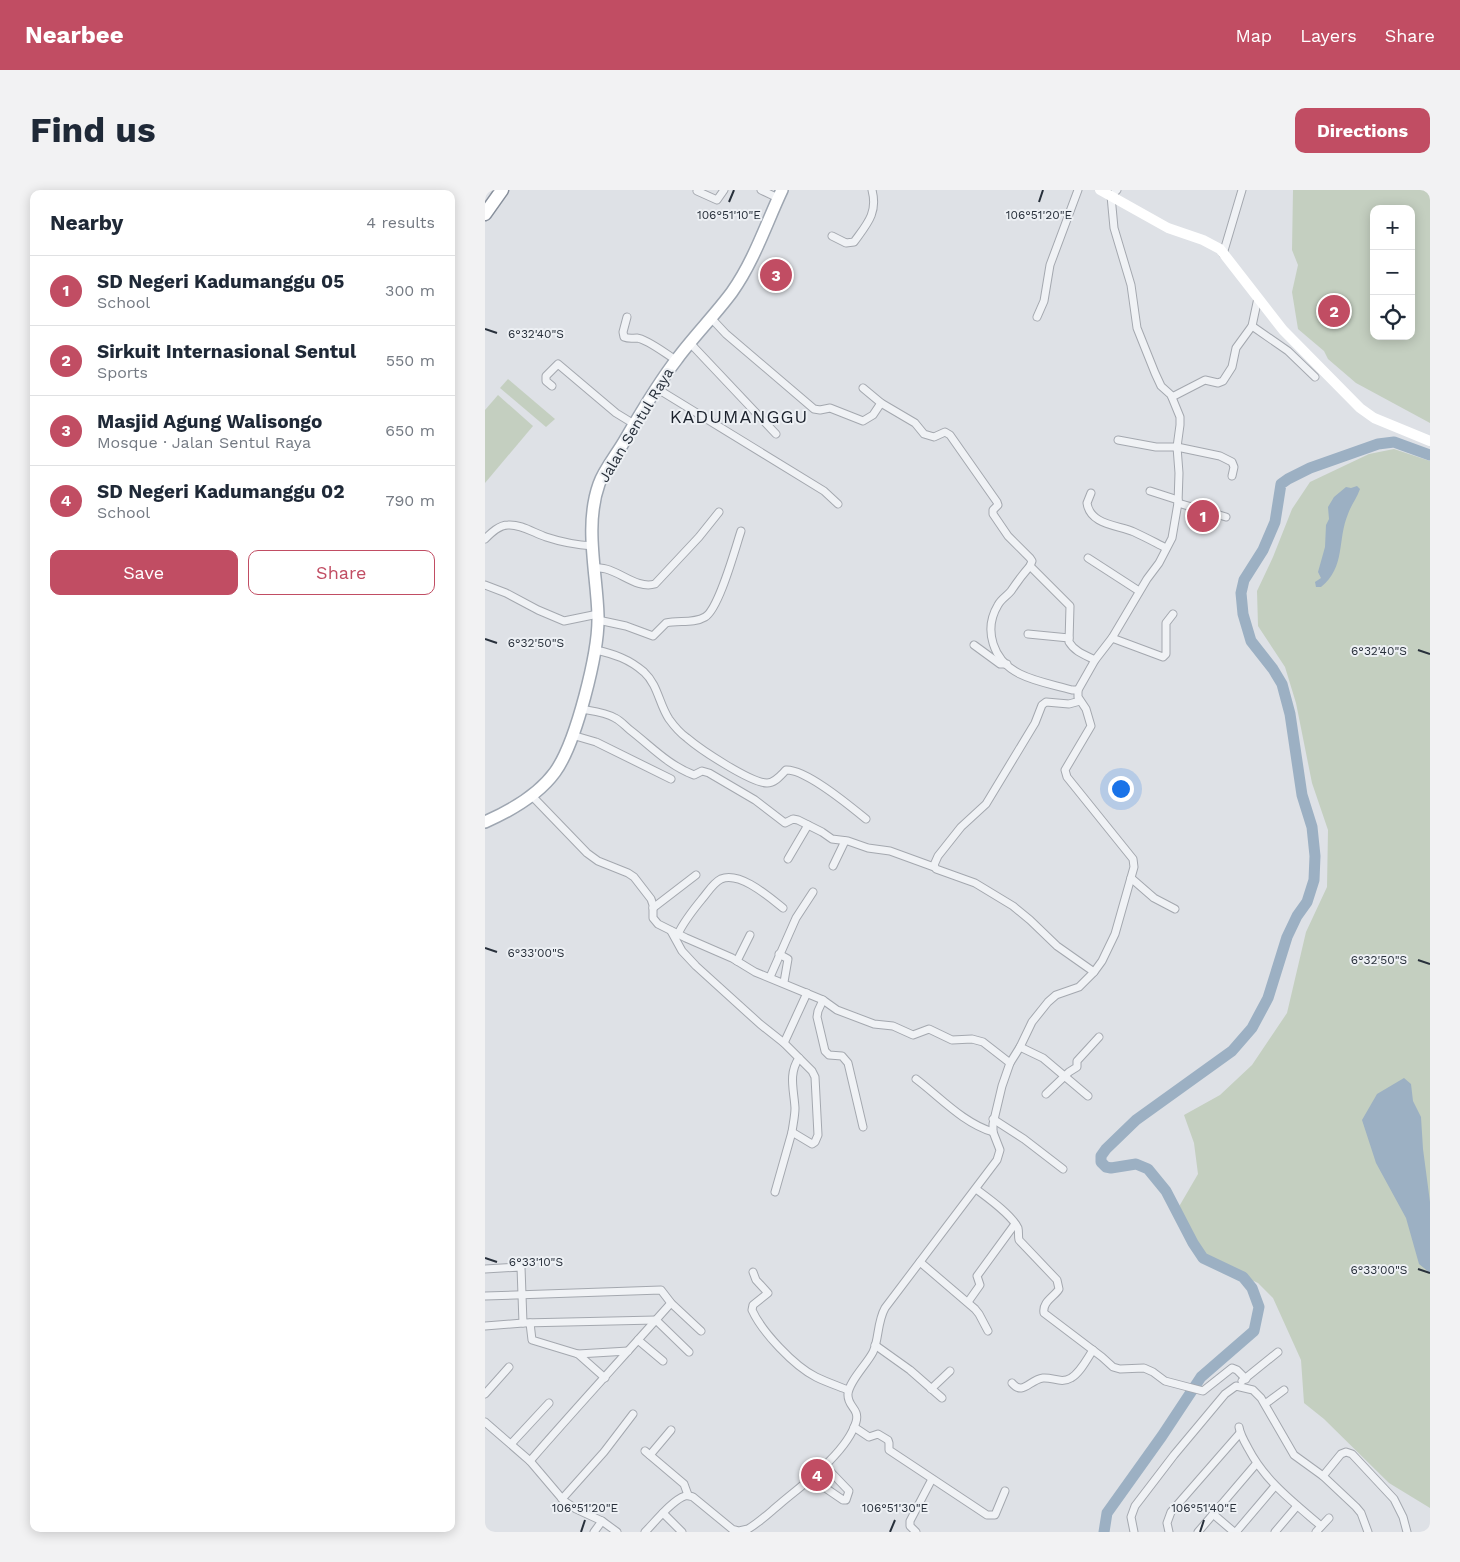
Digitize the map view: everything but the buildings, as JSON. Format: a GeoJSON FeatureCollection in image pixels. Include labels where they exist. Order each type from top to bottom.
{"type":"FeatureCollection","features":[{"type":"Feature","properties":{"kind":"highway"},"geometry":{"type":"LineString","coordinates":[[485,214],[502,190]]}},
{"type":"Feature","properties":{"kind":"main road","name":"Jalan Sentul Raya"},"geometry":{"type":"LineString","coordinates":[[485,822],[531,795],[544,784],[556,771],[566,753],[581,709],[596,650],[598,617],[593,520],[596,492],[611,460],[656,388],[676,360],[732,292],[742,276],[780,194]]}},
{"type":"Feature","properties":{"kind":"street"},"geometry":{"type":"LineString","coordinates":[[697,191],[717,200],[724,190]]}},
{"type":"Feature","properties":{"kind":"street"},"geometry":{"type":"LineString","coordinates":[[761,190],[780,194]]}},
{"type":"Feature","properties":{"kind":"street"},"geometry":{"type":"LineString","coordinates":[[832,236],[846,243],[854,242],[871,218],[875,208],[872,190]]}},
{"type":"Feature","properties":{"kind":"street"},"geometry":{"type":"LineString","coordinates":[[1037,317],[1044,301],[1046,282],[1054,251],[1078,190]]}},
{"type":"Feature","properties":{"kind":"street"},"geometry":{"type":"LineString","coordinates":[[1100,190],[1114,193],[1168,228],[1210,243],[1220,249],[1283,330],[1360,408],[1374,418],[1430,440]]}},
{"type":"Feature","properties":{"kind":"street"},"geometry":{"type":"LineString","coordinates":[[1223,254],[1242,190]]}},
{"type":"Feature","properties":{"kind":"street"},"geometry":{"type":"LineString","coordinates":[[645,1532],[663,1513],[679,1500],[688,1496],[693,1497],[734,1531],[743,1531],[753,1526],[814,1474],[842,1446],[854,1427],[857,1414],[848,1399],[849,1390],[872,1353],[885,1308],[999,1156],[1000,1150],[993,1132],[993,1119],[1010,1063],[1021,1047],[1032,1022],[1048,1002],[1056,995],[1079,987],[1094,972],[1111,944],[1134,867],[1133,859],[1065,773],[1067,764],[1091,726],[1086,709],[1078,697],[1078,690],[1095,660],[1112,638],[1139,591],[1159,563],[1174,532],[1178,501],[1179,473],[1177,446],[1180,421],[1172,397],[1161,386],[1137,328],[1131,284],[1113,228],[1114,193]]}},
{"type":"Feature","properties":{"kind":"street"},"geometry":{"type":"LineString","coordinates":[[1172,397],[1205,380],[1218,383],[1223,380],[1231,367],[1236,348],[1252,326],[1258,298]]}},
{"type":"Feature","properties":{"kind":"street"},"geometry":{"type":"LineString","coordinates":[[627,317],[623,332],[625,337],[637,338],[649,343],[676,360]]}},
{"type":"Feature","properties":{"kind":"street"},"geometry":{"type":"LineString","coordinates":[[711,318],[726,334],[814,409],[833,408],[863,421],[873,415],[881,403]]}},
{"type":"Feature","properties":{"kind":"street"},"geometry":{"type":"LineString","coordinates":[[1252,326],[1282,346],[1315,377]]}},
{"type":"Feature","properties":{"kind":"street"},"geometry":{"type":"LineString","coordinates":[[690,343],[776,434]]}},
{"type":"Feature","properties":{"kind":"street"},"geometry":{"type":"LineString","coordinates":[[552,386],[546,381],[545,376],[558,364],[609,407],[634,424]]}},
{"type":"Feature","properties":{"kind":"street"},"geometry":{"type":"LineString","coordinates":[[656,388],[827,493],[839,504]]}},
{"type":"Feature","properties":{"kind":"street"},"geometry":{"type":"LineString","coordinates":[[863,388],[881,403],[904,415],[919,427],[924,434],[934,437],[945,432],[950,435],[997,502],[998,505],[993,510],[993,514],[1009,536],[1031,558],[1030,566],[998,604],[993,615],[989,633],[997,652],[1018,674],[1072,690],[1078,690]]}},
{"type":"Feature","properties":{"kind":"street"},"geometry":{"type":"LineString","coordinates":[[1118,440],[1156,447],[1177,446],[1228,459],[1234,467],[1233,476]]}},
{"type":"Feature","properties":{"kind":"street"},"geometry":{"type":"LineString","coordinates":[[1150,491],[1226,517]]}},
{"type":"Feature","properties":{"kind":"street"},"geometry":{"type":"LineString","coordinates":[[1091,493],[1087,503],[1092,515],[1107,524],[1133,532],[1166,548]]}},
{"type":"Feature","properties":{"kind":"street"},"geometry":{"type":"LineString","coordinates":[[594,567],[607,569],[638,583],[655,584],[699,537],[719,512]]}},
{"type":"Feature","properties":{"kind":"street"},"geometry":{"type":"LineString","coordinates":[[485,539],[498,528],[508,524],[576,545],[593,546]]}},
{"type":"Feature","properties":{"kind":"street"},"geometry":{"type":"LineString","coordinates":[[485,585],[564,621],[598,617],[653,636],[666,623],[695,621],[703,618],[713,609],[741,531]]}},
{"type":"Feature","properties":{"kind":"street"},"geometry":{"type":"LineString","coordinates":[[1088,558],[1139,591]]}},
{"type":"Feature","properties":{"kind":"street"},"geometry":{"type":"LineString","coordinates":[[1030,566],[1070,606],[1069,642],[1073,648],[1079,653],[1095,660]]}},
{"type":"Feature","properties":{"kind":"street"},"geometry":{"type":"LineString","coordinates":[[1112,638],[1163,657],[1166,654],[1166,623],[1173,614]]}},
{"type":"Feature","properties":{"kind":"street"},"geometry":{"type":"LineString","coordinates":[[1028,634],[1069,638]]}},
{"type":"Feature","properties":{"kind":"street"},"geometry":{"type":"LineString","coordinates":[[974,645],[1000,664],[1007,664]]}},
{"type":"Feature","properties":{"kind":"street"},"geometry":{"type":"LineString","coordinates":[[596,650],[623,657],[645,673],[654,684],[671,721],[679,732],[703,750],[761,782],[773,782],[786,770],[793,771],[841,797],[866,819]]}},
{"type":"Feature","properties":{"kind":"street"},"geometry":{"type":"LineString","coordinates":[[934,867],[938,856],[961,827],[986,804],[995,791],[1035,722],[1042,705],[1046,702],[1064,704],[1080,701]]}},
{"type":"Feature","properties":{"kind":"street"},"geometry":{"type":"LineString","coordinates":[[581,709],[616,718],[675,767],[694,775],[702,771],[709,773],[755,800],[785,823],[793,819],[808,825],[832,839],[868,848],[890,851],[975,883],[1013,906],[1057,946],[1094,972]]}},
{"type":"Feature","properties":{"kind":"street"},"geometry":{"type":"LineString","coordinates":[[572,735],[596,742],[671,779]]}},
{"type":"Feature","properties":{"kind":"street"},"geometry":{"type":"LineString","coordinates":[[531,795],[587,853],[598,861],[634,877],[651,899],[653,916],[656,921],[675,933],[737,961],[750,969],[823,1000],[837,1010],[867,1022],[893,1026],[911,1035],[916,1035],[929,1028],[953,1040],[980,1040],[1010,1063]]}},
{"type":"Feature","properties":{"kind":"street"},"geometry":{"type":"LineString","coordinates":[[788,860],[808,825]]}},
{"type":"Feature","properties":{"kind":"street"},"geometry":{"type":"LineString","coordinates":[[833,866],[845,841]]}},
{"type":"Feature","properties":{"kind":"street"},"geometry":{"type":"LineString","coordinates":[[653,908],[696,875]]}},
{"type":"Feature","properties":{"kind":"street"},"geometry":{"type":"LineString","coordinates":[[675,933],[713,885],[722,879],[734,878],[742,880],[755,887],[783,908]]}},
{"type":"Feature","properties":{"kind":"street"},"geometry":{"type":"LineString","coordinates":[[1131,878],[1154,898],[1175,909]]}},
{"type":"Feature","properties":{"kind":"street"},"geometry":{"type":"LineString","coordinates":[[769,977],[796,918],[813,892]]}},
{"type":"Feature","properties":{"kind":"street"},"geometry":{"type":"LineString","coordinates":[[675,933],[682,951],[696,966],[760,1024],[784,1043],[815,1077],[818,1135],[812,1144],[792,1132]]}},
{"type":"Feature","properties":{"kind":"street"},"geometry":{"type":"LineString","coordinates":[[737,961],[750,935]]}},
{"type":"Feature","properties":{"kind":"street"},"geometry":{"type":"LineString","coordinates":[[779,954],[788,959],[783,982]]}},
{"type":"Feature","properties":{"kind":"street"},"geometry":{"type":"LineString","coordinates":[[784,1043],[807,993]]}},
{"type":"Feature","properties":{"kind":"street"},"geometry":{"type":"LineString","coordinates":[[823,1000],[817,1017],[825,1051],[829,1055],[842,1056],[848,1063],[863,1127]]}},
{"type":"Feature","properties":{"kind":"street"},"geometry":{"type":"LineString","coordinates":[[1047,1094],[1064,1076],[1077,1067],[1076,1061],[1099,1037]]}},
{"type":"Feature","properties":{"kind":"street"},"geometry":{"type":"LineString","coordinates":[[1021,1047],[1036,1053],[1088,1096]]}},
{"type":"Feature","properties":{"kind":"street"},"geometry":{"type":"LineString","coordinates":[[775,1192],[792,1132],[795,1108],[792,1091],[793,1069],[799,1058]]}},
{"type":"Feature","properties":{"kind":"street"},"geometry":{"type":"LineString","coordinates":[[916,1079],[959,1114],[976,1125],[993,1132]]}},
{"type":"Feature","properties":{"kind":"street"},"geometry":{"type":"LineString","coordinates":[[993,1119],[1024,1139],[1063,1169]]}},
{"type":"Feature","properties":{"kind":"street"},"geometry":{"type":"LineString","coordinates":[[976,1189],[995,1204],[1015,1224],[1019,1229],[1019,1240],[1049,1270],[1060,1286],[1044,1307],[1044,1313],[1093,1350],[1113,1368],[1144,1368],[1165,1381],[1203,1392],[1232,1368],[1237,1370],[1245,1379]]}},
{"type":"Feature","properties":{"kind":"street"},"geometry":{"type":"LineString","coordinates":[[968,1302],[980,1285],[977,1276],[1015,1224]]}},
{"type":"Feature","properties":{"kind":"street"},"geometry":{"type":"LineString","coordinates":[[920,1262],[968,1302],[979,1314],[988,1331]]}},
{"type":"Feature","properties":{"kind":"street"},"geometry":{"type":"LineString","coordinates":[[485,1269],[521,1267],[522,1295],[531,1340],[578,1354],[628,1351]]}},
{"type":"Feature","properties":{"kind":"street"},"geometry":{"type":"LineString","coordinates":[[753,1272],[756,1280],[768,1293],[767,1296],[753,1304],[753,1312],[774,1341],[816,1377],[849,1390]]}},
{"type":"Feature","properties":{"kind":"street"},"geometry":{"type":"LineString","coordinates":[[485,1296],[661,1290],[671,1303],[701,1331]]}},
{"type":"Feature","properties":{"kind":"street"},"geometry":{"type":"LineString","coordinates":[[530,1461],[582,1400],[605,1378],[671,1303]]}},
{"type":"Feature","properties":{"kind":"street"},"geometry":{"type":"LineString","coordinates":[[485,1326],[527,1323],[656,1320],[689,1352]]}},
{"type":"Feature","properties":{"kind":"street"},"geometry":{"type":"LineString","coordinates":[[638,1340],[663,1361]]}},
{"type":"Feature","properties":{"kind":"street"},"geometry":{"type":"LineString","coordinates":[[875,1345],[910,1370],[942,1398]]}},
{"type":"Feature","properties":{"kind":"street"},"geometry":{"type":"LineString","coordinates":[[1012,1384],[1023,1389],[1031,1382],[1042,1378],[1059,1381],[1067,1380],[1076,1373],[1093,1350]]}},
{"type":"Feature","properties":{"kind":"street"},"geometry":{"type":"LineString","coordinates":[[1133,1532],[1131,1517],[1135,1506],[1174,1455],[1225,1394],[1278,1352]]}},
{"type":"Feature","properties":{"kind":"street"},"geometry":{"type":"LineString","coordinates":[[578,1354],[605,1378]]}},
{"type":"Feature","properties":{"kind":"street"},"geometry":{"type":"LineString","coordinates":[[485,1394],[509,1367]]}},
{"type":"Feature","properties":{"kind":"street"},"geometry":{"type":"LineString","coordinates":[[931,1389],[950,1371]]}},
{"type":"Feature","properties":{"kind":"street"},"geometry":{"type":"LineString","coordinates":[[1236,1386],[1253,1390],[1261,1398],[1294,1455],[1323,1476],[1361,1513],[1369,1532]]}},
{"type":"Feature","properties":{"kind":"street"},"geometry":{"type":"LineString","coordinates":[[1265,1404],[1284,1390]]}},
{"type":"Feature","properties":{"kind":"street"},"geometry":{"type":"LineString","coordinates":[[511,1444],[549,1403]]}},
{"type":"Feature","properties":{"kind":"street"},"geometry":{"type":"LineString","coordinates":[[562,1499],[604,1452],[633,1414]]}},
{"type":"Feature","properties":{"kind":"street"},"geometry":{"type":"LineString","coordinates":[[485,1422],[530,1461],[562,1499],[575,1509],[602,1521],[617,1532]]}},
{"type":"Feature","properties":{"kind":"street"},"geometry":{"type":"LineString","coordinates":[[854,1427],[869,1437],[878,1434],[883,1437],[889,1444],[889,1450],[990,1516],[996,1513],[1005,1491]]}},
{"type":"Feature","properties":{"kind":"street"},"geometry":{"type":"LineString","coordinates":[[671,1430],[647,1453],[684,1484],[688,1496]]}},
{"type":"Feature","properties":{"kind":"street"},"geometry":{"type":"LineString","coordinates":[[1169,1532],[1167,1523],[1171,1512],[1239,1430],[1256,1464],[1275,1486],[1319,1529],[1329,1518]]}},
{"type":"Feature","properties":{"kind":"street"},"geometry":{"type":"LineString","coordinates":[[1323,1476],[1341,1454],[1347,1452],[1352,1454],[1394,1499],[1403,1517],[1407,1532]]}},
{"type":"Feature","properties":{"kind":"street"},"geometry":{"type":"LineString","coordinates":[[1198,1532],[1256,1464]]}},
{"type":"Feature","properties":{"kind":"street"},"geometry":{"type":"LineString","coordinates":[[814,1474],[824,1487],[843,1500],[846,1500],[849,1491],[824,1465]]}},
{"type":"Feature","properties":{"kind":"street"},"geometry":{"type":"LineString","coordinates":[[916,1532],[910,1526],[909,1521],[933,1479]]}},
{"type":"Feature","properties":{"kind":"street"},"geometry":{"type":"LineString","coordinates":[[1213,1514],[1235,1532],[1275,1486]]}},
{"type":"Feature","properties":{"kind":"street"},"geometry":{"type":"LineString","coordinates":[[1275,1532],[1297,1506]]}},
{"type":"Feature","properties":{"kind":"street"},"geometry":{"type":"LineString","coordinates":[[663,1513],[682,1532]]}},
{"type":"Feature","properties":{"kind":"street"},"geometry":{"type":"LineString","coordinates":[[594,1532],[602,1521]]}},
{"type":"Feature","properties":{"kind":"green space"},"geometry":{"type":"Polygon","coordinates":[[[1293,190],[1430,190],[1430,423],[1356,383],[1328,359],[1324,351],[1298,329],[1292,292],[1298,265],[1292,250],[1293,190]]]}},
{"type":"Feature","properties":{"kind":"green space"},"geometry":{"type":"Polygon","coordinates":[[[508,379],[555,419],[546,427],[500,388],[508,379]]]}},
{"type":"Feature","properties":{"kind":"green space"},"geometry":{"type":"Polygon","coordinates":[[[498,395],[533,426],[485,483],[485,410],[498,395]]]}},
{"type":"Feature","properties":{"kind":"green space"},"geometry":{"type":"Polygon","coordinates":[[[1394,449],[1430,461],[1430,1508],[1389,1483],[1324,1419],[1304,1403],[1301,1360],[1273,1298],[1258,1283],[1203,1258],[1193,1243],[1177,1210],[1198,1174],[1194,1143],[1184,1115],[1220,1095],[1252,1065],[1287,1013],[1306,932],[1327,887],[1328,830],[1312,783],[1296,703],[1285,667],[1258,626],[1257,591],[1292,509],[1310,482],[1369,454],[1394,449]]]}},
{"type":"Feature","properties":{"kind":"water"},"geometry":{"type":"Polygon","coordinates":[[[1357,486],[1360,489],[1345,524],[1338,562],[1329,579],[1321,587],[1316,587],[1315,582],[1321,578],[1318,572],[1325,547],[1326,525],[1329,519],[1328,507],[1334,497],[1346,487],[1357,486]]]}},
{"type":"Feature","properties":{"kind":"water"},"geometry":{"type":"Polygon","coordinates":[[[1404,1078],[1411,1084],[1413,1101],[1421,1117],[1430,1202],[1430,1273],[1419,1264],[1406,1218],[1376,1163],[1362,1120],[1377,1094],[1404,1078]]]}},
{"type":"Feature","properties":{"kind":"waterway"},"geometry":{"type":"LineString","coordinates":[[1104,1532],[1107,1513],[1201,1377],[1254,1331],[1259,1307],[1252,1288],[1243,1277],[1203,1258],[1193,1243],[1166,1191],[1148,1169],[1136,1164],[1111,1168],[1106,1167],[1101,1162],[1101,1156],[1106,1149],[1136,1120],[1232,1051],[1252,1028],[1268,998],[1287,937],[1297,916],[1307,902],[1314,880],[1315,856],[1312,827],[1302,795],[1290,714],[1282,684],[1251,641],[1243,614],[1241,593],[1244,580],[1263,550],[1275,522],[1281,484],[1288,479],[1310,468],[1378,444],[1394,442],[1430,455]]}},
{"type":"Feature","properties":{"kind":"place","name":"Masjid Agung Walisongo"},"geometry":{"type":"Point","coordinates":[776,275]}},
{"type":"Feature","properties":{"kind":"place","name":"Sirkuit Internasional Sentul"},"geometry":{"type":"Point","coordinates":[1334,311]}},
{"type":"Feature","properties":{"kind":"place","name":"SD Negeri Kadumanggu 05"},"geometry":{"type":"Point","coordinates":[1203,516]}},
{"type":"Feature","properties":{"kind":"place","name":"SD Negeri Kadumanggu 02"},"geometry":{"type":"Point","coordinates":[817,1475]}},
{"type":"Feature","properties":{"kind":"district","name":"KADUMANGGU"},"geometry":{"type":"Point","coordinates":[739,417]}}]}
